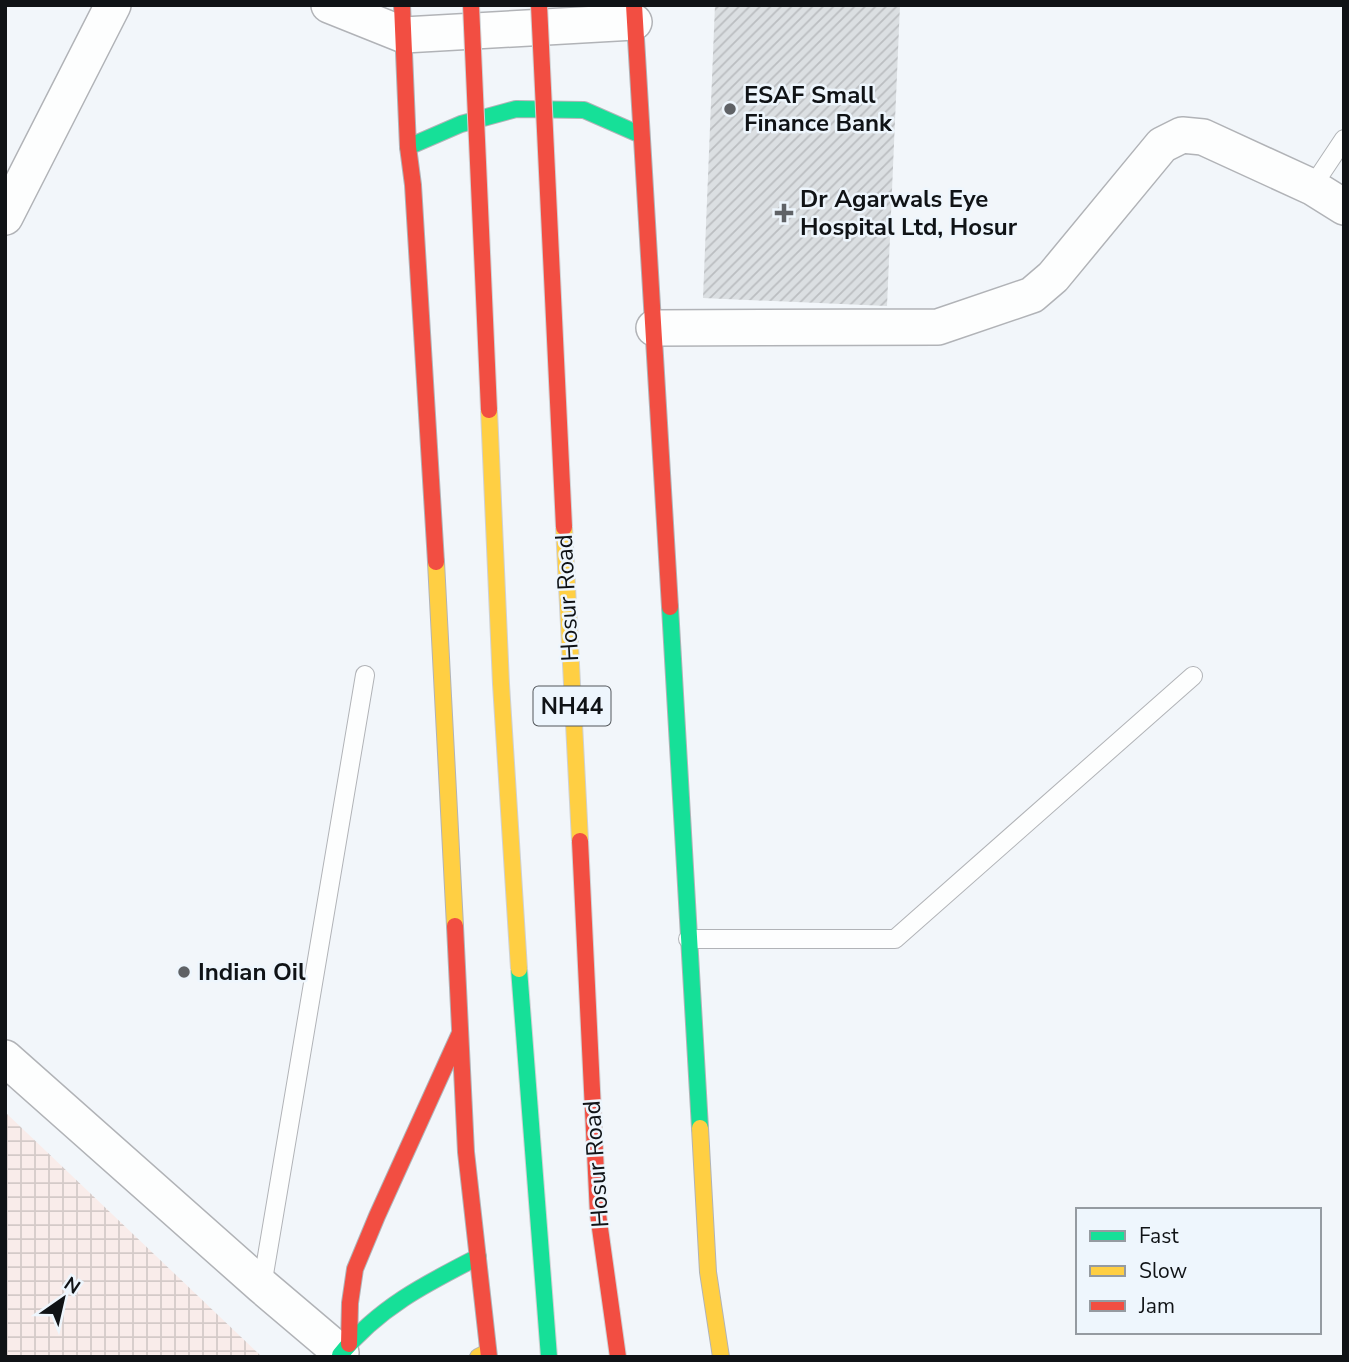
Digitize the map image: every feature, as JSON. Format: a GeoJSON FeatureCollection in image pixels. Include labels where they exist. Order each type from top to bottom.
{"type":"FeatureCollection","features":[{"type":"Feature","properties":{"kind":"main road","name":"NH44"},"geometry":{"type":"LineString","coordinates":[[471,5],[501,684],[523,1035],[549,1357]]}},
{"type":"Feature","properties":{"kind":"main road","name":"Hosur Road"},"geometry":{"type":"LineString","coordinates":[[539,5],[598,1214],[618,1357]]}},
{"type":"Feature","properties":{"kind":"main road"},"geometry":{"type":"LineString","coordinates":[[634,14],[708,1272],[720,1357]]}},
{"type":"Feature","properties":{"kind":"main road"},"geometry":{"type":"LineString","coordinates":[[403,20],[408,148],[413,185],[443,682],[466,1152],[478,1256],[485,1355]]}},
{"type":"Feature","properties":{"kind":"main road"},"geometry":{"type":"LineString","coordinates":[[408,148],[461,124],[516,109],[584,110],[641,135]]}},
{"type":"Feature","properties":{"kind":"main road"},"geometry":{"type":"LineString","coordinates":[[343,1351],[355,1269],[460,1033]]}},
{"type":"Feature","properties":{"kind":"main road"},"geometry":{"type":"LineString","coordinates":[[343,1351],[368,1322],[424,1284],[478,1256]]}},
{"type":"Feature","properties":{"kind":"street"},"geometry":{"type":"LineString","coordinates":[[5,216],[113,5]]}},
{"type":"Feature","properties":{"kind":"street"},"geometry":{"type":"LineString","coordinates":[[329,5],[403,20],[634,14]]}},
{"type":"Feature","properties":{"kind":"street"},"geometry":{"type":"LineString","coordinates":[[654,328],[938,327],[1032,295],[1052,278],[1162,145],[1182,135],[1203,137],[1312,187],[1344,207]]}},
{"type":"Feature","properties":{"kind":"street"},"geometry":{"type":"LineString","coordinates":[[5,1058],[262,1286],[343,1351]]}},
{"type":"Feature","properties":{"kind":"lane"},"geometry":{"type":"LineString","coordinates":[[1312,187],[1344,139]]}},
{"type":"Feature","properties":{"kind":"lane"},"geometry":{"type":"LineString","coordinates":[[262,1286],[365,674]]}},
{"type":"Feature","properties":{"kind":"lane"},"geometry":{"type":"LineString","coordinates":[[688,939],[895,939],[1193,676]]}},
{"type":"Feature","properties":{"kind":"shaded area"},"geometry":{"type":"Polygon","coordinates":[[[5,1112],[262,1357],[5,1357],[5,1112]]]}},
{"type":"Feature","properties":{"kind":"building"},"geometry":{"type":"Polygon","coordinates":[[[715,5],[900,5],[887,306],[703,298],[715,5]]]}},
{"type":"Feature","properties":{"kind":"traffic: fast"},"geometry":{"type":"LineString","coordinates":[[408,147],[461,124],[516,109],[584,110],[641,135]]}},
{"type":"Feature","properties":{"kind":"traffic: fast"},"geometry":{"type":"LineString","coordinates":[[670,607],[700,1128]]}},
{"type":"Feature","properties":{"kind":"traffic: fast"},"geometry":{"type":"LineString","coordinates":[[519,969],[549,1357]]}},
{"type":"Feature","properties":{"kind":"traffic: fast"},"geometry":{"type":"LineString","coordinates":[[340,1355],[386,1310],[421,1287],[478,1257]]}},
{"type":"Feature","properties":{"kind":"traffic: slow"},"geometry":{"type":"LineString","coordinates":[[489,410],[501,684],[519,969]]}},
{"type":"Feature","properties":{"kind":"traffic: slow"},"geometry":{"type":"LineString","coordinates":[[564,527],[580,841]]}},
{"type":"Feature","properties":{"kind":"traffic: slow"},"geometry":{"type":"LineString","coordinates":[[436,562],[455,926]]}},
{"type":"Feature","properties":{"kind":"traffic: slow"},"geometry":{"type":"LineString","coordinates":[[700,1128],[708,1272],[721,1357]]}},
{"type":"Feature","properties":{"kind":"traffic: slow"},"geometry":{"type":"LineString","coordinates":[[478,1357],[488,1352]]}},
{"type":"Feature","properties":{"kind":"traffic: jam"},"geometry":{"type":"LineString","coordinates":[[402,5],[408,147],[413,185],[436,562]]}},
{"type":"Feature","properties":{"kind":"traffic: jam"},"geometry":{"type":"LineString","coordinates":[[471,5],[489,410]]}},
{"type":"Feature","properties":{"kind":"traffic: jam"},"geometry":{"type":"LineString","coordinates":[[539,5],[564,527]]}},
{"type":"Feature","properties":{"kind":"traffic: jam"},"geometry":{"type":"LineString","coordinates":[[634,5],[670,607]]}},
{"type":"Feature","properties":{"kind":"traffic: jam"},"geometry":{"type":"LineString","coordinates":[[580,841],[598,1214],[618,1357]]}},
{"type":"Feature","properties":{"kind":"traffic: jam"},"geometry":{"type":"LineString","coordinates":[[455,926],[466,1152],[489,1357]]}},
{"type":"Feature","properties":{"kind":"traffic: jam"},"geometry":{"type":"LineString","coordinates":[[349,1344],[350,1303],[355,1269],[460,1033]]}},
{"type":"Feature","properties":{"kind":"place","name":"ESAF Small Finance Bank"},"geometry":{"type":"Point","coordinates":[730,109]}},
{"type":"Feature","properties":{"kind":"place","name":"Dr Agarwals Eye Hospital Ltd, Hosur"},"geometry":{"type":"Point","coordinates":[784,213]}},
{"type":"Feature","properties":{"kind":"place","name":"Indian Oil"},"geometry":{"type":"Point","coordinates":[184,972]}}]}
